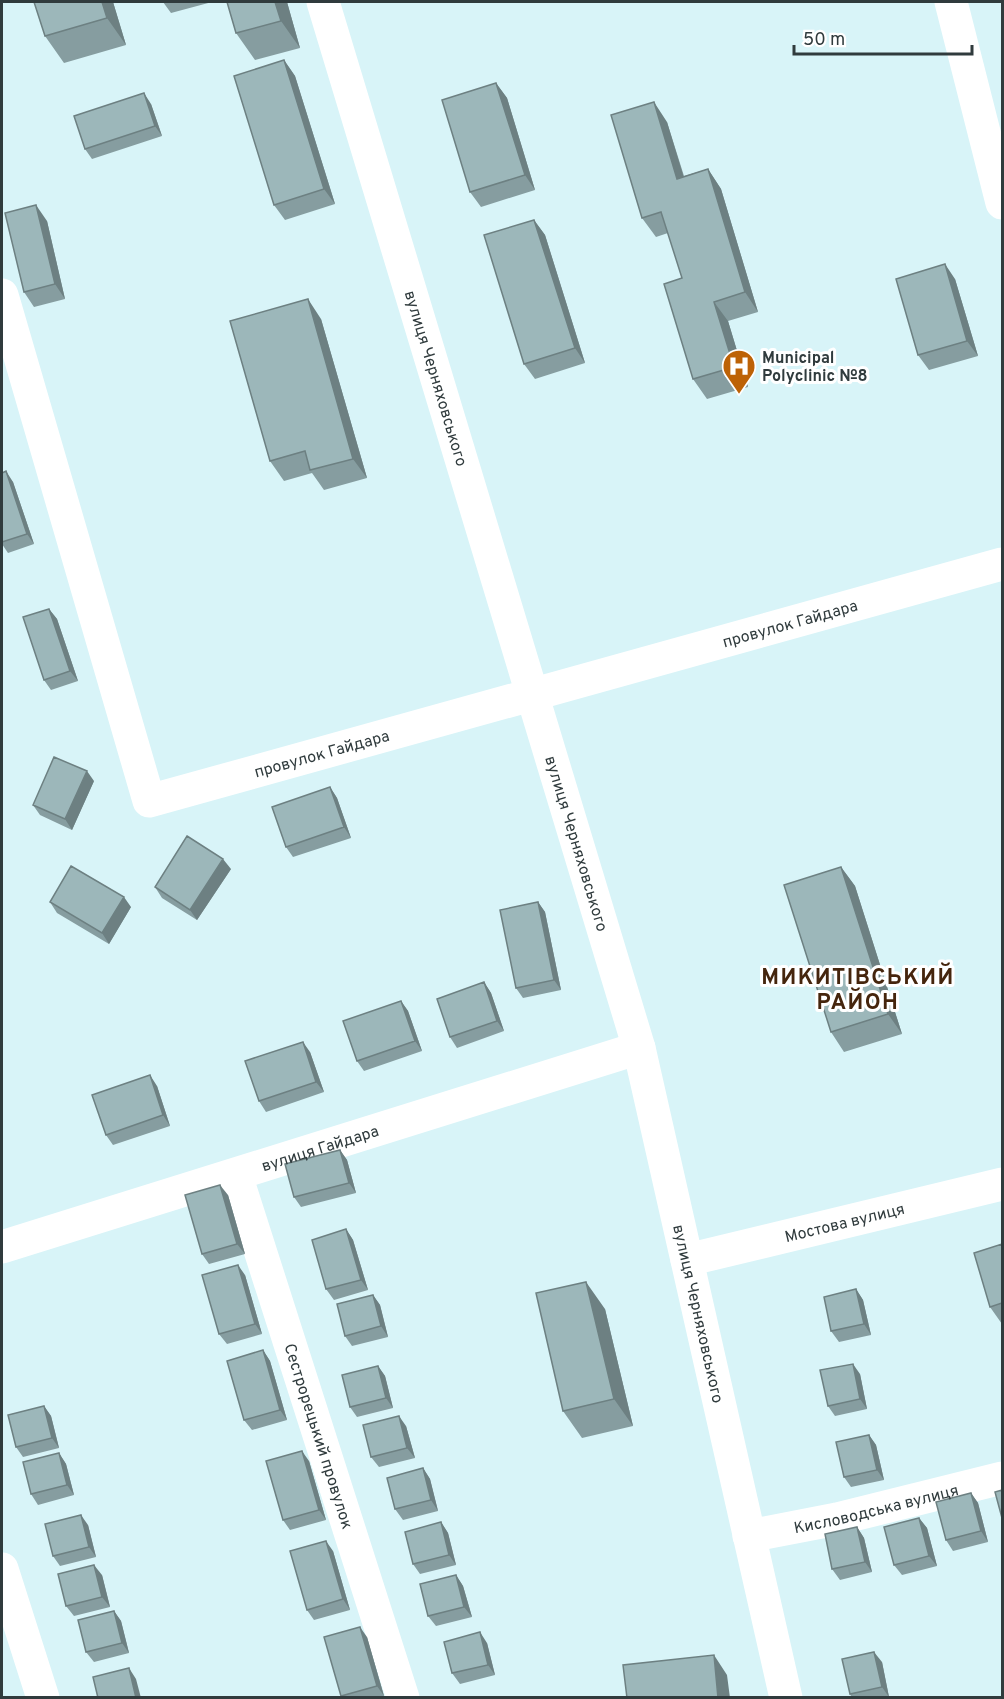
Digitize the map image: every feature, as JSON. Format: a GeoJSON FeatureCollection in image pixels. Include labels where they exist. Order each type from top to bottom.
{"type":"FeatureCollection","features":[{"type":"Feature","properties":{"kind":"street","name":"вулиця Черняховського"},"geometry":{"type":"LineString","coordinates":[[323,2],[639,1048],[786,1698]]}},
{"type":"Feature","properties":{"kind":"street"},"geometry":{"type":"LineString","coordinates":[[951,2],[1002,202]]}},
{"type":"Feature","properties":{"kind":"street","name":"провулок Гайдара"},"geometry":{"type":"LineString","coordinates":[[2,295],[148,801],[1002,564]]}},
{"type":"Feature","properties":{"kind":"street","name":"вулиця Гайдара"},"geometry":{"type":"LineString","coordinates":[[2,1248],[639,1048]]}},
{"type":"Feature","properties":{"kind":"street","name":"Сестрорецький провулок"},"geometry":{"type":"LineString","coordinates":[[236,1175],[403,1698]]}},
{"type":"Feature","properties":{"kind":"street","name":"Мостова вулиця"},"geometry":{"type":"LineString","coordinates":[[687,1260],[1002,1184]]}},
{"type":"Feature","properties":{"kind":"street","name":"Кисловодська вулиця"},"geometry":{"type":"LineString","coordinates":[[749,1536],[837,1519],[1002,1478]]}},
{"type":"Feature","properties":{"kind":"street"},"geometry":{"type":"LineString","coordinates":[[2,1569],[43,1698]]}},
{"type":"Feature","properties":{"kind":"building"},"geometry":{"type":"Polygon","coordinates":[[[34,2],[102,2],[107,18],[45,36],[34,2]]]}},
{"type":"Feature","properties":{"kind":"building"},"geometry":{"type":"Polygon","coordinates":[[[227,2],[275,2],[281,21],[236,33],[227,2]]]}},
{"type":"Feature","properties":{"kind":"building"},"geometry":{"type":"Polygon","coordinates":[[[284,60],[324,189],[274,205],[234,76],[284,60]]]}},
{"type":"Feature","properties":{"kind":"building"},"geometry":{"type":"Polygon","coordinates":[[[496,83],[525,175],[470,192],[442,100],[496,83]]]}},
{"type":"Feature","properties":{"kind":"building"},"geometry":{"type":"Polygon","coordinates":[[[144,93],[155,126],[85,149],[74,116],[144,93]]]}},
{"type":"Feature","properties":{"kind":"building"},"geometry":{"type":"Polygon","coordinates":[[[654,102],[677,179],[708,169],[745,292],[714,302],[734,367],[693,379],[664,284],[682,278],[661,212],[642,218],[611,115],[654,102]]]}},
{"type":"Feature","properties":{"kind":"building"},"geometry":{"type":"Polygon","coordinates":[[[36,205],[55,284],[24,292],[5,213],[36,205]]]}},
{"type":"Feature","properties":{"kind":"building"},"geometry":{"type":"Polygon","coordinates":[[[534,220],[575,348],[524,364],[484,235],[534,220]]]}},
{"type":"Feature","properties":{"kind":"building"},"geometry":{"type":"Polygon","coordinates":[[[945,264],[967,341],[918,355],[896,279],[945,264]]]}},
{"type":"Feature","properties":{"kind":"building"},"geometry":{"type":"Polygon","coordinates":[[[308,299],[353,459],[310,470],[305,451],[270,461],[230,321],[308,299]]]}},
{"type":"Feature","properties":{"kind":"building"},"geometry":{"type":"Polygon","coordinates":[[[6,471],[27,534],[2,542],[2,473],[6,471]]]}},
{"type":"Feature","properties":{"kind":"building"},"geometry":{"type":"Polygon","coordinates":[[[49,609],[70,671],[44,680],[23,617],[49,609]]]}},
{"type":"Feature","properties":{"kind":"building"},"geometry":{"type":"Polygon","coordinates":[[[54,757],[87,771],[65,819],[33,805],[54,757]]]}},
{"type":"Feature","properties":{"kind":"building"},"geometry":{"type":"Polygon","coordinates":[[[330,787],[344,827],[286,847],[272,807],[330,787]]]}},
{"type":"Feature","properties":{"kind":"building"},"geometry":{"type":"Polygon","coordinates":[[[187,836],[223,859],[190,910],[155,887],[187,836]]]}},
{"type":"Feature","properties":{"kind":"building"},"geometry":{"type":"Polygon","coordinates":[[[71,866],[124,897],[102,933],[50,902],[71,866]]]}},
{"type":"Feature","properties":{"kind":"building"},"geometry":{"type":"Polygon","coordinates":[[[841,867],[888,1014],[831,1032],[784,885],[841,867]]]}},
{"type":"Feature","properties":{"kind":"building"},"geometry":{"type":"Polygon","coordinates":[[[538,902],[554,980],[516,988],[500,910],[538,902]]]}},
{"type":"Feature","properties":{"kind":"building"},"geometry":{"type":"Polygon","coordinates":[[[484,982],[497,1021],[450,1037],[437,999],[484,982]]]}},
{"type":"Feature","properties":{"kind":"building"},"geometry":{"type":"Polygon","coordinates":[[[401,1001],[415,1041],[357,1061],[343,1021],[401,1001]]]}},
{"type":"Feature","properties":{"kind":"building"},"geometry":{"type":"Polygon","coordinates":[[[303,1042],[316,1082],[259,1101],[245,1061],[303,1042]]]}},
{"type":"Feature","properties":{"kind":"building"},"geometry":{"type":"Polygon","coordinates":[[[150,1075],[163,1115],[106,1135],[92,1095],[150,1075]]]}},
{"type":"Feature","properties":{"kind":"building"},"geometry":{"type":"Polygon","coordinates":[[[340,1150],[349,1183],[294,1197],[285,1164],[340,1150]]]}},
{"type":"Feature","properties":{"kind":"building"},"geometry":{"type":"Polygon","coordinates":[[[220,1185],[237,1244],[202,1254],[185,1195],[220,1185]]]}},
{"type":"Feature","properties":{"kind":"building"},"geometry":{"type":"Polygon","coordinates":[[[346,1229],[361,1280],[326,1289],[312,1240],[346,1229]]]}},
{"type":"Feature","properties":{"kind":"building"},"geometry":{"type":"Polygon","coordinates":[[[1002,1244],[1002,1303],[990,1307],[974,1253],[1002,1244]]]}},
{"type":"Feature","properties":{"kind":"building"},"geometry":{"type":"Polygon","coordinates":[[[238,1265],[255,1324],[219,1334],[202,1275],[238,1265]]]}},
{"type":"Feature","properties":{"kind":"building"},"geometry":{"type":"Polygon","coordinates":[[[586,1282],[614,1399],[563,1411],[536,1293],[586,1282]]]}},
{"type":"Feature","properties":{"kind":"building"},"geometry":{"type":"Polygon","coordinates":[[[856,1289],[864,1324],[831,1331],[824,1297],[856,1289]]]}},
{"type":"Feature","properties":{"kind":"building"},"geometry":{"type":"Polygon","coordinates":[[[373,1295],[381,1326],[345,1336],[337,1304],[373,1295]]]}},
{"type":"Feature","properties":{"kind":"building"},"geometry":{"type":"Polygon","coordinates":[[[263,1350],[280,1410],[244,1420],[227,1361],[263,1350]]]}},
{"type":"Feature","properties":{"kind":"building"},"geometry":{"type":"Polygon","coordinates":[[[853,1364],[860,1399],[828,1406],[820,1370],[853,1364]]]}},
{"type":"Feature","properties":{"kind":"building"},"geometry":{"type":"Polygon","coordinates":[[[378,1366],[386,1398],[350,1407],[342,1375],[378,1366]]]}},
{"type":"Feature","properties":{"kind":"building"},"geometry":{"type":"Polygon","coordinates":[[[44,1406],[52,1438],[16,1447],[8,1415],[44,1406]]]}},
{"type":"Feature","properties":{"kind":"building"},"geometry":{"type":"Polygon","coordinates":[[[399,1416],[407,1448],[371,1457],[363,1425],[399,1416]]]}},
{"type":"Feature","properties":{"kind":"building"},"geometry":{"type":"Polygon","coordinates":[[[869,1435],[877,1470],[844,1477],[836,1442],[869,1435]]]}},
{"type":"Feature","properties":{"kind":"building"},"geometry":{"type":"Polygon","coordinates":[[[302,1451],[319,1510],[283,1520],[266,1461],[302,1451]]]}},
{"type":"Feature","properties":{"kind":"building"},"geometry":{"type":"Polygon","coordinates":[[[59,1453],[67,1485],[31,1494],[23,1462],[59,1453]]]}},
{"type":"Feature","properties":{"kind":"building"},"geometry":{"type":"Polygon","coordinates":[[[423,1468],[431,1500],[395,1509],[387,1478],[423,1468]]]}},
{"type":"Feature","properties":{"kind":"building"},"geometry":{"type":"Polygon","coordinates":[[[1002,1490],[1002,1518],[995,1492],[1002,1490]]]}},
{"type":"Feature","properties":{"kind":"building"},"geometry":{"type":"Polygon","coordinates":[[[971,1493],[981,1531],[946,1540],[936,1502],[971,1493]]]}},
{"type":"Feature","properties":{"kind":"building"},"geometry":{"type":"Polygon","coordinates":[[[81,1515],[89,1547],[53,1556],[45,1524],[81,1515]]]}},
{"type":"Feature","properties":{"kind":"building"},"geometry":{"type":"Polygon","coordinates":[[[919,1518],[929,1556],[894,1565],[884,1527],[919,1518]]]}},
{"type":"Feature","properties":{"kind":"building"},"geometry":{"type":"Polygon","coordinates":[[[441,1522],[449,1555],[413,1564],[405,1532],[441,1522]]]}},
{"type":"Feature","properties":{"kind":"building"},"geometry":{"type":"Polygon","coordinates":[[[857,1527],[865,1562],[832,1569],[825,1534],[857,1527]]]}},
{"type":"Feature","properties":{"kind":"building"},"geometry":{"type":"Polygon","coordinates":[[[326,1541],[343,1599],[307,1610],[290,1551],[326,1541]]]}},
{"type":"Feature","properties":{"kind":"building"},"geometry":{"type":"Polygon","coordinates":[[[94,1565],[102,1597],[66,1606],[58,1574],[94,1565]]]}},
{"type":"Feature","properties":{"kind":"building"},"geometry":{"type":"Polygon","coordinates":[[[456,1575],[464,1607],[428,1616],[420,1584],[456,1575]]]}},
{"type":"Feature","properties":{"kind":"building"},"geometry":{"type":"Polygon","coordinates":[[[114,1611],[122,1643],[86,1652],[78,1620],[114,1611]]]}},
{"type":"Feature","properties":{"kind":"building"},"geometry":{"type":"Polygon","coordinates":[[[360,1627],[377,1686],[341,1696],[324,1637],[360,1627]]]}},
{"type":"Feature","properties":{"kind":"building"},"geometry":{"type":"Polygon","coordinates":[[[480,1632],[488,1665],[452,1673],[444,1642],[480,1632]]]}},
{"type":"Feature","properties":{"kind":"building"},"geometry":{"type":"Polygon","coordinates":[[[874,1652],[882,1687],[850,1694],[842,1659],[874,1652]]]}},
{"type":"Feature","properties":{"kind":"building"},"geometry":{"type":"Polygon","coordinates":[[[714,1655],[718,1698],[627,1698],[623,1665],[714,1655]]]}},
{"type":"Feature","properties":{"kind":"building"},"geometry":{"type":"Polygon","coordinates":[[[129,1668],[136,1698],[98,1698],[93,1677],[129,1668]]]}},
{"type":"Feature","properties":{"kind":"place","name":"Municipal Polyclinic №8"},"geometry":{"type":"Point","coordinates":[739,395]}},
{"type":"Feature","properties":{"kind":"district","name":"МИКИТІВСЬКИЙ РАЙОН"},"geometry":{"type":"Point","coordinates":[858,988]}}]}
